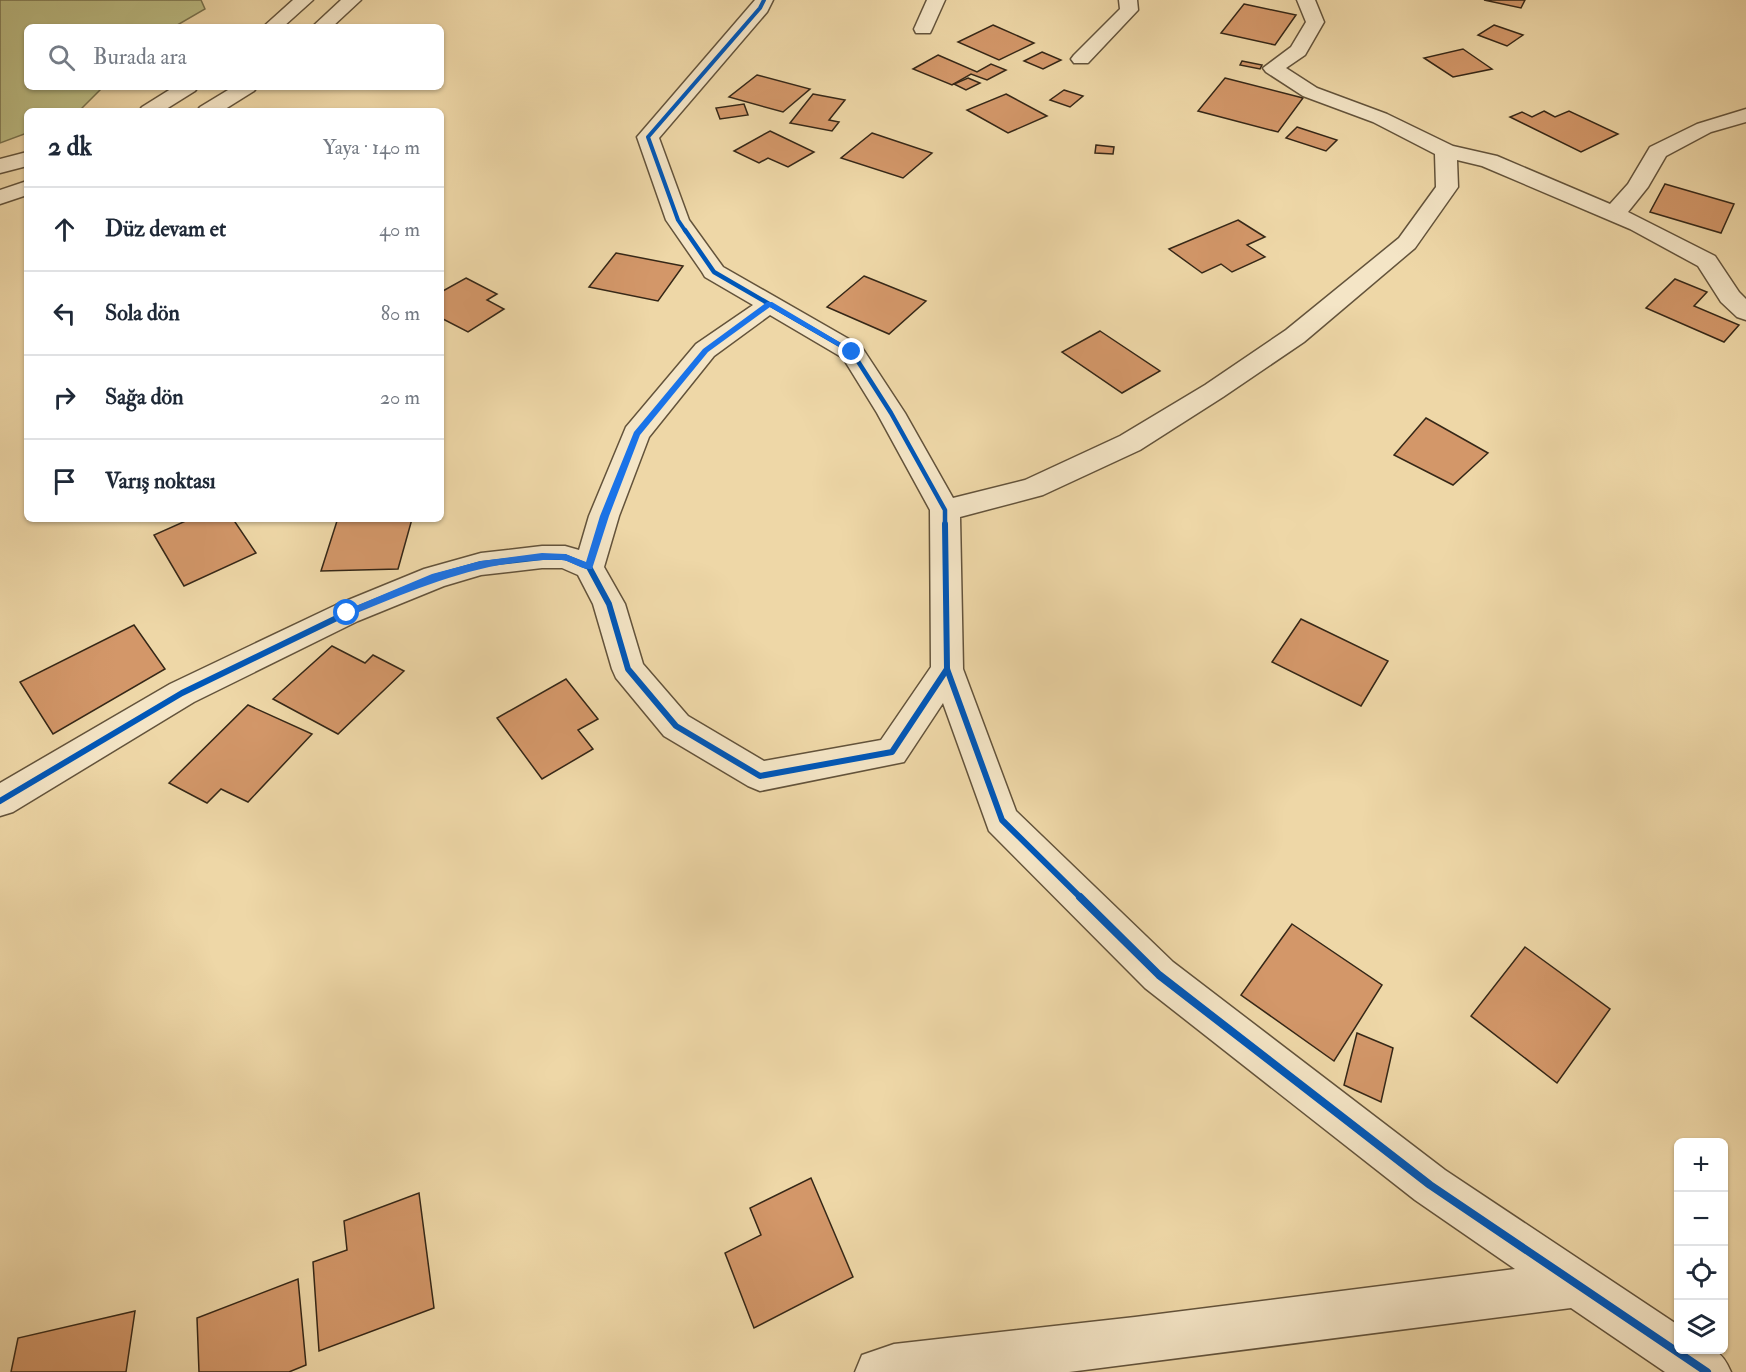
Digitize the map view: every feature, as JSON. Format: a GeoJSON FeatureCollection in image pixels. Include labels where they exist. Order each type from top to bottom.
{"type":"FeatureCollection","features":[{"type":"Feature","properties":{"kind":"street"},"geometry":{"type":"LineString","coordinates":[[276,24],[304,0]]}},
{"type":"Feature","properties":{"kind":"street"},"geometry":{"type":"LineString","coordinates":[[324,24],[352,0]]}},
{"type":"Feature","properties":{"kind":"street"},"geometry":{"type":"LineString","coordinates":[[764,0],[760,8],[648,137],[678,220],[714,272],[852,352],[891,413],[945,510],[947,669],[1002,820],[1159,975],[1430,1185],[1707,1372]]}},
{"type":"Feature","properties":{"kind":"street"},"geometry":{"type":"LineString","coordinates":[[923,29],[936,0]]}},
{"type":"Feature","properties":{"kind":"street"},"geometry":{"type":"LineString","coordinates":[[1081,59],[1129,10],[1128,0]]}},
{"type":"Feature","properties":{"kind":"street"},"geometry":{"type":"LineString","coordinates":[[1306,0],[1315,22],[1298,51],[1273,68],[1310,92],[1380,118],[1446,151],[1489,161],[1614,214],[1707,261],[1730,297],[1746,312]]}},
{"type":"Feature","properties":{"kind":"street"},"geometry":{"type":"LineString","coordinates":[[153,108],[183,90]]}},
{"type":"Feature","properties":{"kind":"street"},"geometry":{"type":"LineString","coordinates":[[212,108],[241,90]]}},
{"type":"Feature","properties":{"kind":"street"},"geometry":{"type":"LineString","coordinates":[[1614,214],[1637,187],[1658,152],[1704,128],[1746,115]]}},
{"type":"Feature","properties":{"kind":"street"},"geometry":{"type":"LineString","coordinates":[[945,510],[1032,488],[1130,443],[1214,391],[1295,336],[1407,243],[1447,187],[1446,151]]}},
{"type":"Feature","properties":{"kind":"street"},"geometry":{"type":"LineString","coordinates":[[0,166],[24,160]]}},
{"type":"Feature","properties":{"kind":"street"},"geometry":{"type":"LineString","coordinates":[[0,197],[24,189]]}},
{"type":"Feature","properties":{"kind":"street"},"geometry":{"type":"LineString","coordinates":[[589,567],[604,516],[636,434],[705,350],[770,304]]}},
{"type":"Feature","properties":{"kind":"street"},"geometry":{"type":"LineString","coordinates":[[0,801],[182,693],[347,613],[435,577],[481,564],[542,557],[565,557],[589,567],[609,604],[628,669],[676,726],[760,776],[892,752],[947,669]]}},
{"type":"Feature","properties":{"kind":"street"},"geometry":{"type":"LineString","coordinates":[[879,1372],[894,1368],[1135,1341],[1577,1284]]}},
{"type":"Feature","properties":{"kind":"green space"},"geometry":{"type":"Polygon","coordinates":[[[0,0],[201,0],[205,9],[179,24],[24,24],[24,90],[100,90],[82,108],[24,108],[24,134],[0,143],[0,0]]]}},
{"type":"Feature","properties":{"kind":"building"},"geometry":{"type":"Polygon","coordinates":[[[1484,0],[1525,0],[1521,8],[1484,0]]]}},
{"type":"Feature","properties":{"kind":"building"},"geometry":{"type":"Polygon","coordinates":[[[1244,4],[1296,15],[1275,45],[1221,33],[1244,4]]]}},
{"type":"Feature","properties":{"kind":"building"},"geometry":{"type":"Polygon","coordinates":[[[993,25],[1034,43],[999,60],[958,42],[993,25]]]}},
{"type":"Feature","properties":{"kind":"building"},"geometry":{"type":"Polygon","coordinates":[[[1494,25],[1523,35],[1507,46],[1478,35],[1494,25]]]}},
{"type":"Feature","properties":{"kind":"building"},"geometry":{"type":"Polygon","coordinates":[[[1463,49],[1492,69],[1453,77],[1424,58],[1463,49]]]}},
{"type":"Feature","properties":{"kind":"building"},"geometry":{"type":"Polygon","coordinates":[[[1042,52],[1061,60],[1043,69],[1024,61],[1042,52]]]}},
{"type":"Feature","properties":{"kind":"building"},"geometry":{"type":"Polygon","coordinates":[[[938,55],[977,72],[991,64],[1006,70],[987,80],[971,74],[952,85],[913,69],[938,55]]]}},
{"type":"Feature","properties":{"kind":"building"},"geometry":{"type":"Polygon","coordinates":[[[1242,61],[1262,65],[1260,69],[1240,65],[1242,61]]]}},
{"type":"Feature","properties":{"kind":"building"},"geometry":{"type":"Polygon","coordinates":[[[757,75],[810,89],[783,112],[729,97],[757,75]]]}},
{"type":"Feature","properties":{"kind":"building"},"geometry":{"type":"Polygon","coordinates":[[[968,78],[980,83],[966,90],[954,84],[968,78]]]}},
{"type":"Feature","properties":{"kind":"building"},"geometry":{"type":"Polygon","coordinates":[[[1225,78],[1303,98],[1278,132],[1198,111],[1225,78]]]}},
{"type":"Feature","properties":{"kind":"building"},"geometry":{"type":"Polygon","coordinates":[[[1064,90],[1083,96],[1070,107],[1050,100],[1064,90]]]}},
{"type":"Feature","properties":{"kind":"building"},"geometry":{"type":"Polygon","coordinates":[[[813,94],[845,100],[829,120],[839,122],[832,131],[790,123],[813,94]]]}},
{"type":"Feature","properties":{"kind":"building"},"geometry":{"type":"Polygon","coordinates":[[[1006,94],[1047,116],[1008,133],[967,110],[1006,94]]]}},
{"type":"Feature","properties":{"kind":"building"},"geometry":{"type":"Polygon","coordinates":[[[744,104],[748,115],[720,119],[716,108],[744,104]]]}},
{"type":"Feature","properties":{"kind":"building"},"geometry":{"type":"Polygon","coordinates":[[[1544,111],[1555,117],[1569,111],[1618,134],[1581,152],[1510,117],[1522,112],[1532,117],[1544,111]]]}},
{"type":"Feature","properties":{"kind":"building"},"geometry":{"type":"Polygon","coordinates":[[[1297,127],[1337,140],[1326,151],[1286,138],[1297,127]]]}},
{"type":"Feature","properties":{"kind":"building"},"geometry":{"type":"Polygon","coordinates":[[[770,131],[814,152],[788,167],[768,158],[759,163],[734,151],[770,131]]]}},
{"type":"Feature","properties":{"kind":"building"},"geometry":{"type":"Polygon","coordinates":[[[872,133],[932,153],[903,178],[841,158],[872,133]]]}},
{"type":"Feature","properties":{"kind":"building"},"geometry":{"type":"Polygon","coordinates":[[[1096,145],[1114,147],[1113,154],[1095,153],[1096,145]]]}},
{"type":"Feature","properties":{"kind":"building"},"geometry":{"type":"Polygon","coordinates":[[[1665,184],[1734,204],[1721,233],[1650,212],[1665,184]]]}},
{"type":"Feature","properties":{"kind":"building"},"geometry":{"type":"Polygon","coordinates":[[[1238,220],[1265,237],[1247,245],[1265,257],[1232,272],[1221,264],[1202,273],[1169,249],[1238,220]]]}},
{"type":"Feature","properties":{"kind":"building"},"geometry":{"type":"Polygon","coordinates":[[[616,253],[683,266],[658,301],[589,287],[616,253]]]}},
{"type":"Feature","properties":{"kind":"building"},"geometry":{"type":"Polygon","coordinates":[[[864,276],[926,301],[889,334],[827,307],[864,276]]]}},
{"type":"Feature","properties":{"kind":"building"},"geometry":{"type":"Polygon","coordinates":[[[466,278],[497,294],[487,300],[504,309],[468,332],[444,320],[444,290],[466,278]]]}},
{"type":"Feature","properties":{"kind":"building"},"geometry":{"type":"Polygon","coordinates":[[[1675,279],[1707,292],[1694,306],[1739,325],[1724,342],[1646,308],[1675,279]]]}},
{"type":"Feature","properties":{"kind":"building"},"geometry":{"type":"Polygon","coordinates":[[[1100,331],[1160,371],[1122,393],[1062,352],[1100,331]]]}},
{"type":"Feature","properties":{"kind":"building"},"geometry":{"type":"Polygon","coordinates":[[[1426,418],[1488,453],[1453,485],[1394,455],[1426,418]]]}},
{"type":"Feature","properties":{"kind":"building"},"geometry":{"type":"Polygon","coordinates":[[[183,522],[235,522],[256,553],[184,586],[154,535],[183,522]]]}},
{"type":"Feature","properties":{"kind":"building"},"geometry":{"type":"Polygon","coordinates":[[[337,522],[411,522],[398,569],[321,571],[337,522]]]}},
{"type":"Feature","properties":{"kind":"building"},"geometry":{"type":"Polygon","coordinates":[[[1301,619],[1388,661],[1361,706],[1272,662],[1301,619]]]}},
{"type":"Feature","properties":{"kind":"building"},"geometry":{"type":"Polygon","coordinates":[[[134,625],[165,669],[53,734],[20,682],[134,625]]]}},
{"type":"Feature","properties":{"kind":"building"},"geometry":{"type":"Polygon","coordinates":[[[332,646],[365,663],[373,655],[404,671],[338,734],[273,699],[332,646]]]}},
{"type":"Feature","properties":{"kind":"building"},"geometry":{"type":"Polygon","coordinates":[[[566,679],[598,719],[578,730],[593,749],[542,779],[497,718],[566,679]]]}},
{"type":"Feature","properties":{"kind":"building"},"geometry":{"type":"Polygon","coordinates":[[[248,705],[312,734],[248,802],[221,789],[207,803],[169,783],[248,705]]]}},
{"type":"Feature","properties":{"kind":"building"},"geometry":{"type":"Polygon","coordinates":[[[1292,924],[1382,985],[1334,1061],[1241,995],[1292,924]]]}},
{"type":"Feature","properties":{"kind":"building"},"geometry":{"type":"Polygon","coordinates":[[[1525,947],[1610,1009],[1557,1083],[1471,1016],[1525,947]]]}},
{"type":"Feature","properties":{"kind":"building"},"geometry":{"type":"Polygon","coordinates":[[[1357,1033],[1393,1048],[1381,1102],[1344,1085],[1357,1033]]]}},
{"type":"Feature","properties":{"kind":"building"},"geometry":{"type":"Polygon","coordinates":[[[811,1178],[853,1277],[754,1328],[725,1253],[761,1235],[750,1208],[811,1178]]]}},
{"type":"Feature","properties":{"kind":"building"},"geometry":{"type":"Polygon","coordinates":[[[419,1193],[434,1308],[319,1351],[313,1262],[347,1250],[344,1221],[419,1193]]]}},
{"type":"Feature","properties":{"kind":"building"},"geometry":{"type":"Polygon","coordinates":[[[298,1279],[306,1365],[289,1372],[199,1372],[197,1318],[298,1279]]]}},
{"type":"Feature","properties":{"kind":"building"},"geometry":{"type":"Polygon","coordinates":[[[135,1311],[126,1372],[11,1372],[18,1338],[135,1311]]]}},
{"type":"Feature","properties":{"kind":"cycle path"},"geometry":{"type":"LineString","coordinates":[[764,0],[760,8],[648,137],[678,220],[714,272],[852,352],[891,413],[945,510],[947,669],[1002,820],[1159,975],[1430,1185],[1707,1372]]}},
{"type":"Feature","properties":{"kind":"cycle path"},"geometry":{"type":"LineString","coordinates":[[0,801],[182,693],[347,613],[435,577],[481,564],[542,557],[565,557],[589,567],[609,604],[628,669],[676,726],[760,776],[892,752],[947,669]]}},
{"type":"Feature","properties":{"kind":"route"},"geometry":{"type":"LineString","coordinates":[[347,613],[435,577],[481,564],[514,559],[565,557],[589,567],[604,516],[636,434],[705,350],[770,304],[852,352]]}}]}
